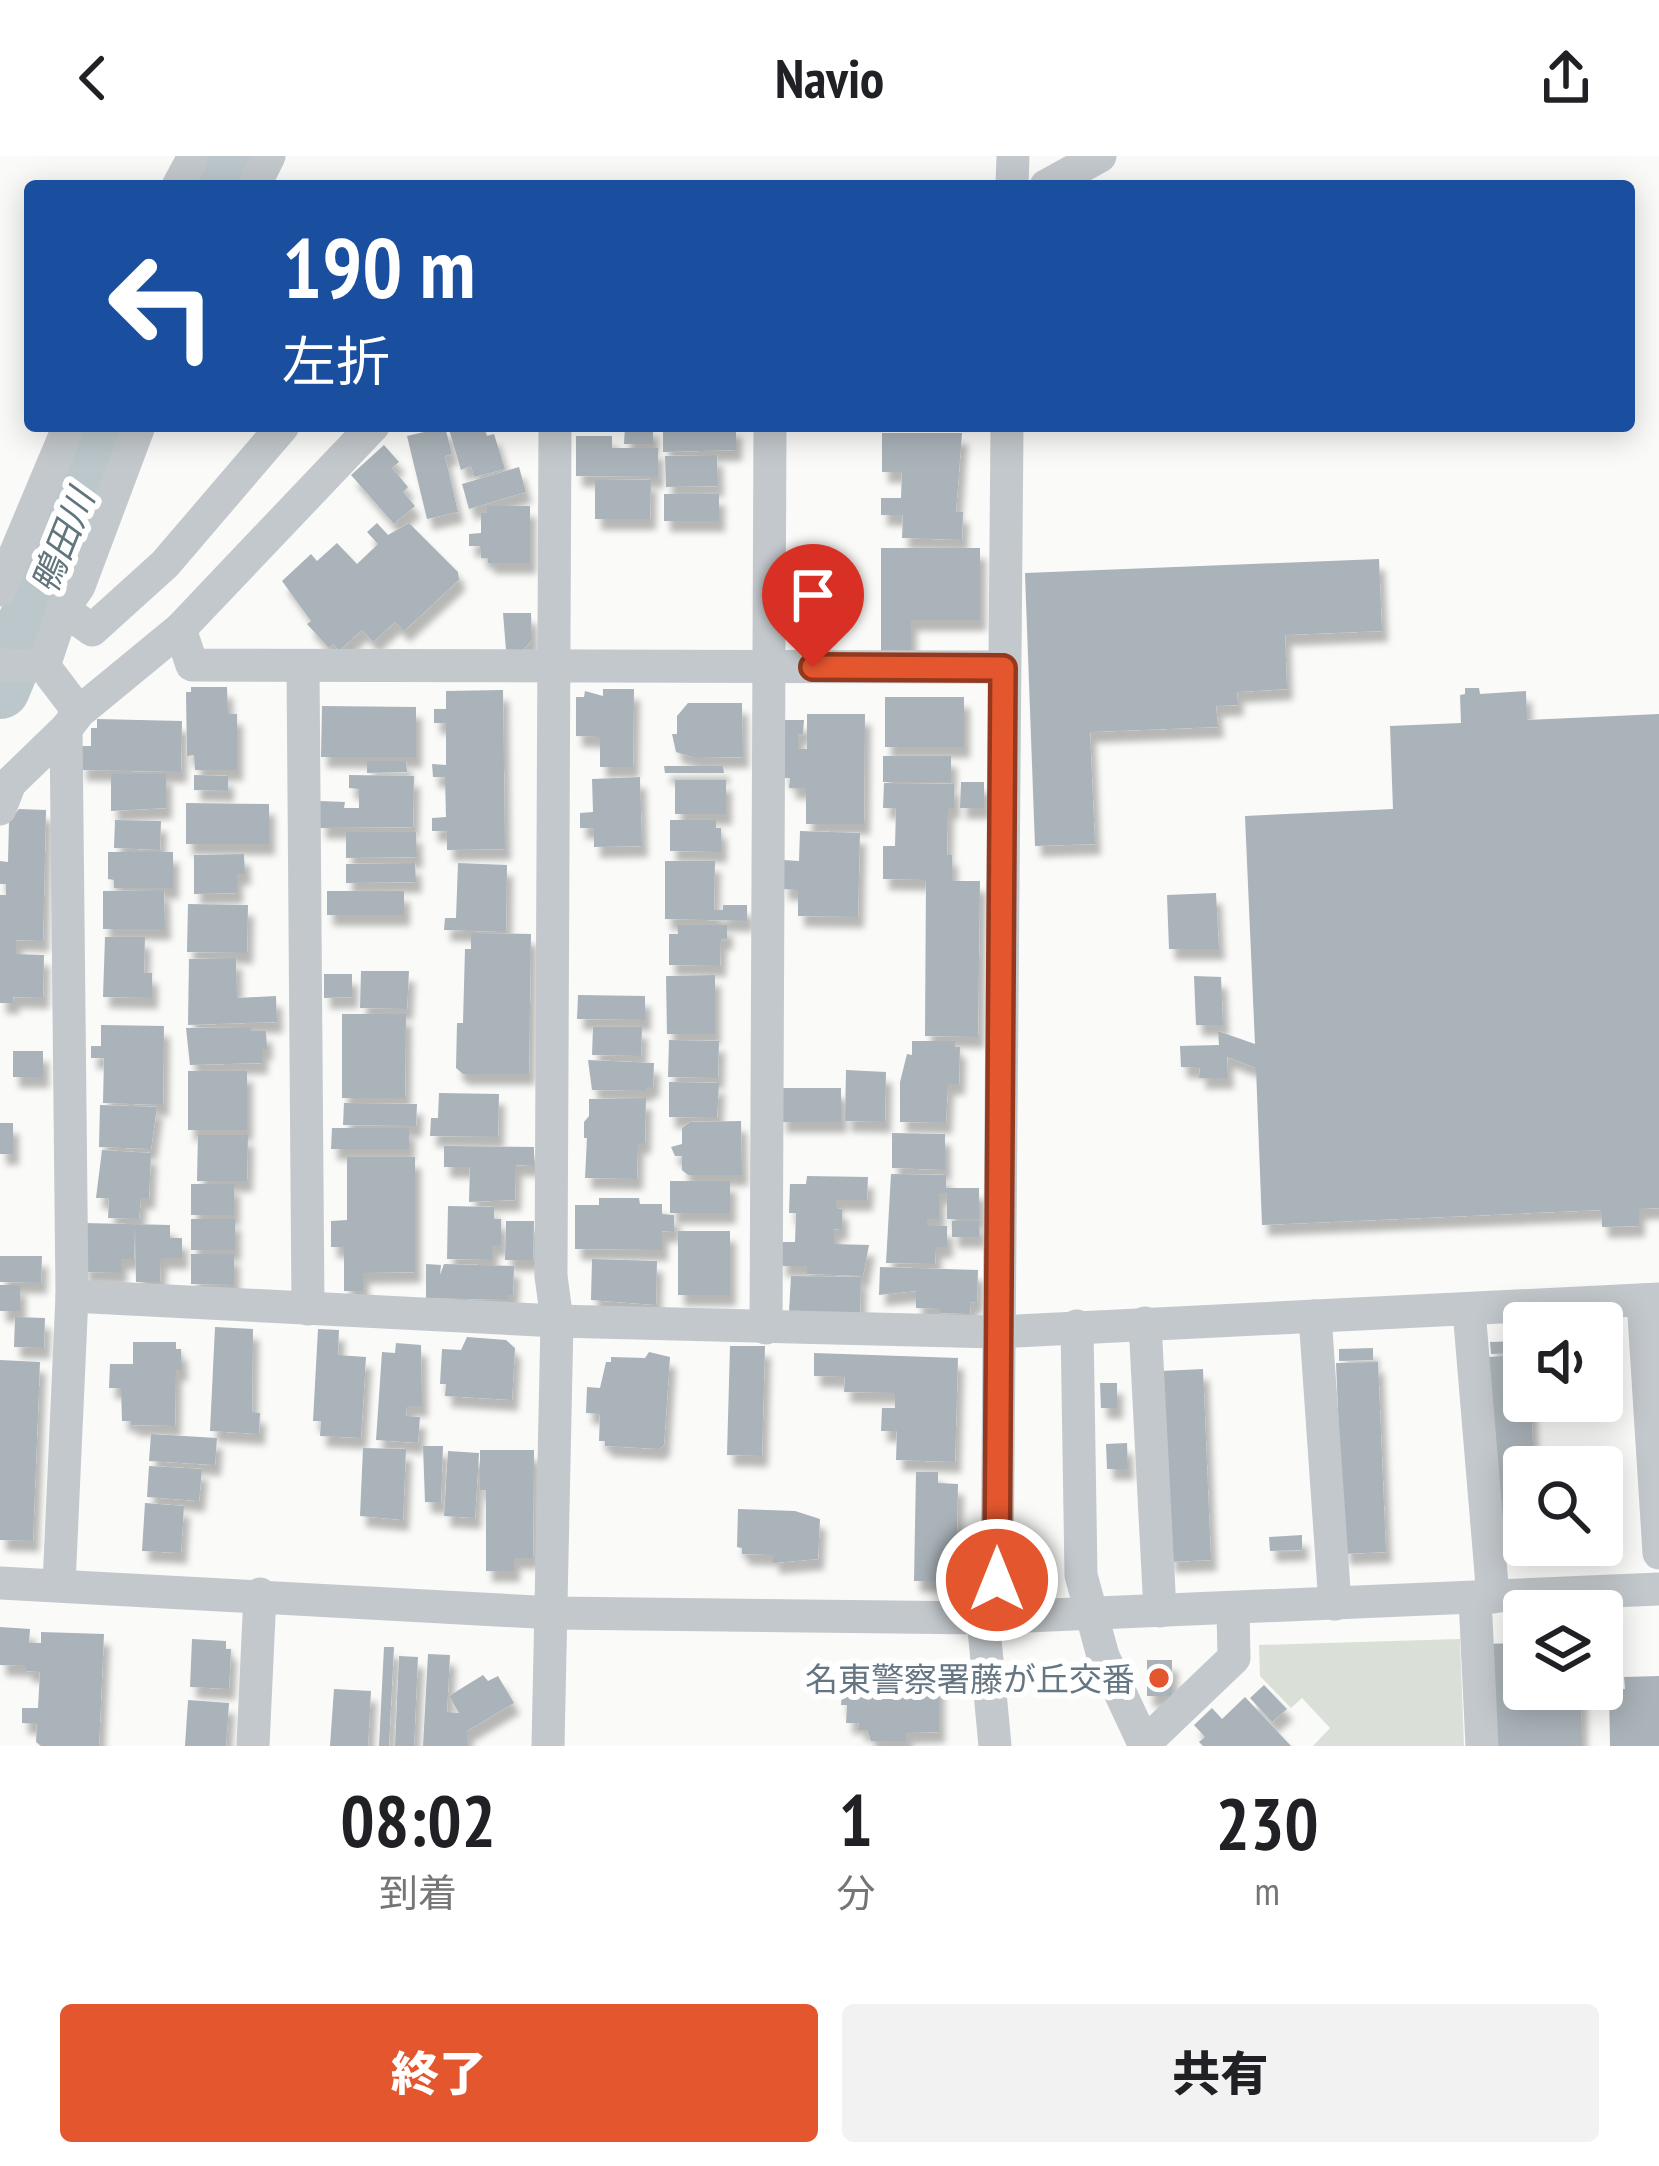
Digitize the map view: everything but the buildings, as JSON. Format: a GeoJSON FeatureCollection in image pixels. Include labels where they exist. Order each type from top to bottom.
{"type":"FeatureCollection","features":[{"type":"Feature","properties":{"kind":"street"},"geometry":{"type":"LineString","coordinates":[[1057,180],[1100,156]]}},
{"type":"Feature","properties":{"kind":"street"},"geometry":{"type":"LineString","coordinates":[[0,590],[66,432]]}},
{"type":"Feature","properties":{"kind":"street"},"geometry":{"type":"LineString","coordinates":[[59,1585],[72,1296],[73,720],[44,666],[137,432]]}},
{"type":"Feature","properties":{"kind":"street"},"geometry":{"type":"LineString","coordinates":[[92,631],[165,564],[278,432]]}},
{"type":"Feature","properties":{"kind":"street"},"geometry":{"type":"LineString","coordinates":[[0,808],[10,783],[73,720],[180,629],[367,432]]}},
{"type":"Feature","properties":{"kind":"street"},"geometry":{"type":"LineString","coordinates":[[548,1746],[557,1321],[551,1276],[555,432]]}},
{"type":"Feature","properties":{"kind":"street"},"geometry":{"type":"LineString","coordinates":[[766,1328],[770,432]]}},
{"type":"Feature","properties":{"kind":"street"},"geometry":{"type":"LineString","coordinates":[[995,1746],[983,1618],[997,1580],[1007,432]]}},
{"type":"Feature","properties":{"kind":"street"},"geometry":{"type":"LineString","coordinates":[[64,609],[130,669],[192,665],[1003,668]]}},
{"type":"Feature","properties":{"kind":"street"},"geometry":{"type":"LineString","coordinates":[[180,629],[192,665]]}},
{"type":"Feature","properties":{"kind":"street"},"geometry":{"type":"LineString","coordinates":[[0,664],[44,666]]}},
{"type":"Feature","properties":{"kind":"street"},"geometry":{"type":"LineString","coordinates":[[303,667],[308,1309]]}},
{"type":"Feature","properties":{"kind":"street"},"geometry":{"type":"LineString","coordinates":[[72,1296],[557,1321],[996,1332],[1651,1300],[1659,1553]]}},
{"type":"Feature","properties":{"kind":"street"},"geometry":{"type":"LineString","coordinates":[[1469,1310],[1484,1598],[1482,1746]]}},
{"type":"Feature","properties":{"kind":"street"},"geometry":{"type":"LineString","coordinates":[[1315,1316],[1335,1604]]}},
{"type":"Feature","properties":{"kind":"street"},"geometry":{"type":"LineString","coordinates":[[1145,1323],[1160,1611]]}},
{"type":"Feature","properties":{"kind":"street"},"geometry":{"type":"LineString","coordinates":[[1077,1326],[1081,1575],[1103,1656],[1145,1745],[1234,1658],[1233,1608]]}},
{"type":"Feature","properties":{"kind":"street"},"geometry":{"type":"LineString","coordinates":[[0,1583],[554,1613],[983,1618],[1659,1589]]}},
{"type":"Feature","properties":{"kind":"street"},"geometry":{"type":"LineString","coordinates":[[253,1746],[260,1594]]}},
{"type":"Feature","properties":{"kind":"shaded area"},"geometry":{"type":"Polygon","coordinates":[[[1460,1639],[1464,1746],[1313,1746],[1330,1728],[1302,1698],[1291,1708],[1260,1676],[1259,1645],[1460,1639]]]}},
{"type":"Feature","properties":{"kind":"waterway","name":"鴨田川"},"geometry":{"type":"LineString","coordinates":[[227,180],[240,156]]}},
{"type":"Feature","properties":{"kind":"waterway","name":"鴨田川"},"geometry":{"type":"LineString","coordinates":[[0,689],[107,432]]}},
{"type":"Feature","properties":{"kind":"place","name":"名東警察署藤が丘交番"},"geometry":{"type":"Point","coordinates":[1159,1678]}},
{"type":"Feature","properties":{"kind":"route"},"geometry":{"type":"LineString","coordinates":[[813,667],[1003,668],[997,1580]]}}]}
